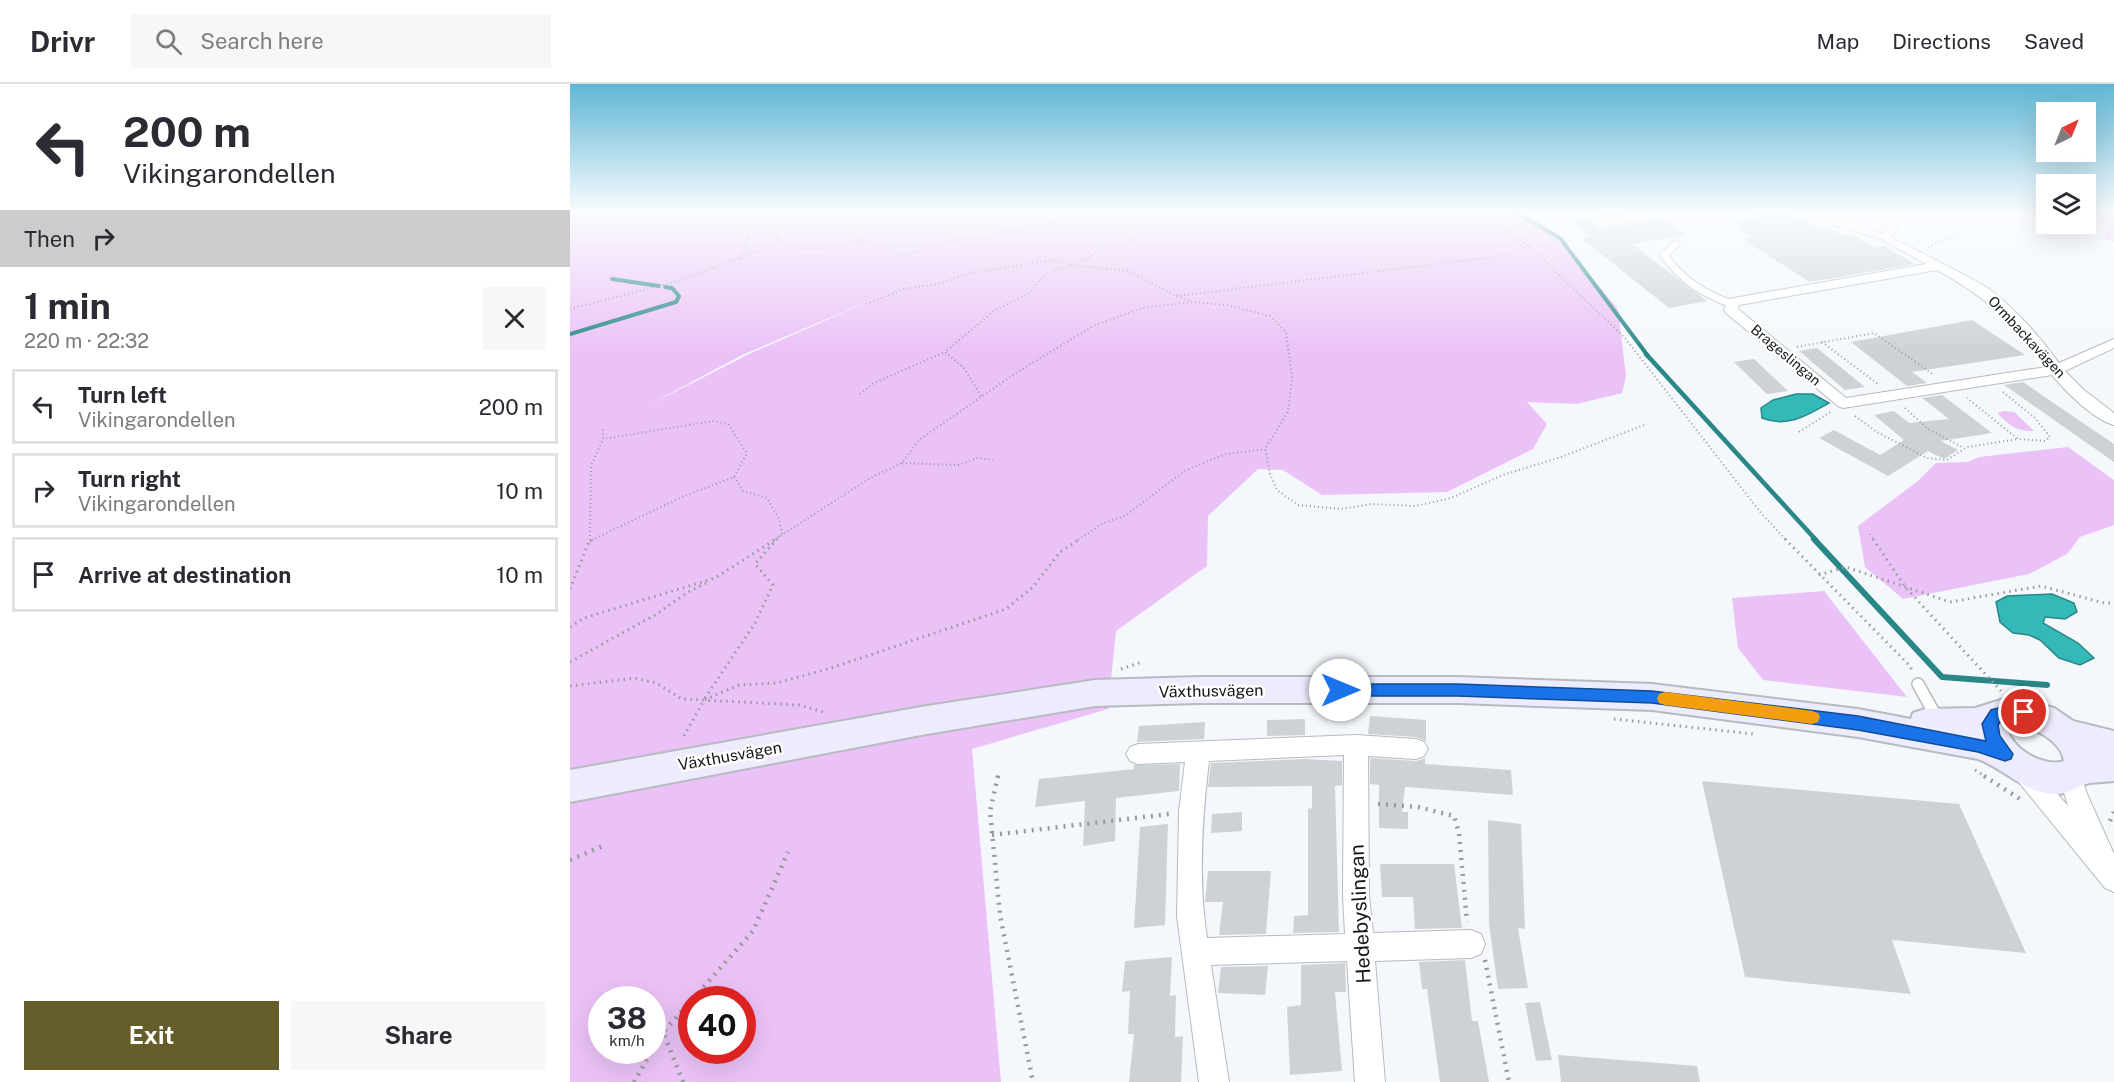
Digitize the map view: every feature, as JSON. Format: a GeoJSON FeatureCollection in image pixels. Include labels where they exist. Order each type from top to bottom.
{"type":"FeatureCollection","features":[{"type":"Feature","properties":{"kind":"street","name":"Ormbackavägen"},"geometry":{"type":"LineString","coordinates":[[1926,259],[1988,295],[2028,336],[2056,370],[2093,406],[2114,420]]}},
{"type":"Feature","properties":{"kind":"street","name":"Brageslingan"},"geometry":{"type":"LineString","coordinates":[[1842,404],[1731,310],[1732,304],[1939,266]]}},
{"type":"Feature","properties":{"kind":"street"},"geometry":{"type":"LineString","coordinates":[[1842,404],[2056,370],[2114,343]]}},
{"type":"Feature","properties":{"kind":"street","name":"Växthusvägen"},"geometry":{"type":"LineString","coordinates":[[570,786],[921,721],[1095,693],[1198,690],[1458,690],[1652,697],[1858,723],[1978,745],[2047,777],[2114,766]]}},
{"type":"Feature","properties":{"kind":"street"},"geometry":{"type":"LineString","coordinates":[[2000,704],[1990,724],[1993,738],[2110,873]]}},
{"type":"Feature","properties":{"kind":"street","name":"Växthusvägen"},"geometry":{"type":"LineString","coordinates":[[1858,723],[1977,722],[2000,704],[2013,710],[2039,716],[2066,733]]}},
{"type":"Feature","properties":{"kind":"street"},"geometry":{"type":"LineString","coordinates":[[2066,733],[2114,745]]}},
{"type":"Feature","properties":{"kind":"street"},"geometry":{"type":"LineString","coordinates":[[2066,733],[2077,747],[2082,763],[2075,772],[2075,794],[2110,873]]}},
{"type":"Feature","properties":{"kind":"street"},"geometry":{"type":"LineString","coordinates":[[1138,754],[1356,745],[1416,749]]}},
{"type":"Feature","properties":{"kind":"street","name":"Hedebyslingan"},"geometry":{"type":"LineString","coordinates":[[1356,745],[1356,895],[1370,1082]]}},
{"type":"Feature","properties":{"kind":"street"},"geometry":{"type":"LineString","coordinates":[[1198,751],[1191,812],[1190,915],[1214,1082]]}},
{"type":"Feature","properties":{"kind":"street"},"geometry":{"type":"LineString","coordinates":[[1197,952],[1471,944]]}},
{"type":"Feature","properties":{"kind":"lane"},"geometry":{"type":"LineString","coordinates":[[1666,259],[1670,266],[1710,297],[1732,304]]}},
{"type":"Feature","properties":{"kind":"lane"},"geometry":{"type":"LineString","coordinates":[[1918,684],[1940,722]]}},
{"type":"Feature","properties":{"kind":"path"},"geometry":{"type":"LineString","coordinates":[[570,309],[649,291],[742,259]]}},
{"type":"Feature","properties":{"kind":"path"},"geometry":{"type":"LineString","coordinates":[[860,394],[873,383],[945,352],[963,334],[979,325],[995,310],[1030,293],[1043,276],[1086,259]]}},
{"type":"Feature","properties":{"kind":"path"},"geometry":{"type":"LineString","coordinates":[[1176,296],[1482,259]]}},
{"type":"Feature","properties":{"kind":"path"},"geometry":{"type":"LineString","coordinates":[[1542,259],[1625,338],[1761,513],[1910,666],[1918,684]]}},
{"type":"Feature","properties":{"kind":"path"},"geometry":{"type":"LineString","coordinates":[[866,304],[904,289],[938,284],[966,274],[1051,260],[1071,265],[1128,271],[1176,296],[1193,302]]}},
{"type":"Feature","properties":{"kind":"path"},"geometry":{"type":"LineString","coordinates":[[902,463],[919,440],[981,396],[1093,326],[1142,308],[1193,302],[1227,305],[1270,316],[1286,332],[1292,378],[1288,412],[1265,450],[1270,474],[1277,490],[1298,505],[1341,509],[1372,504],[1415,506],[1452,498],[1503,475],[1561,457],[1647,424]]}},
{"type":"Feature","properties":{"kind":"path"},"geometry":{"type":"LineString","coordinates":[[1780,350],[1875,333],[1953,387],[2018,439]]}},
{"type":"Feature","properties":{"kind":"path"},"geometry":{"type":"LineString","coordinates":[[945,352],[964,368],[981,396]]}},
{"type":"Feature","properties":{"kind":"path"},"geometry":{"type":"LineString","coordinates":[[1799,432],[1842,404],[1877,432],[1927,458],[1947,460],[1967,447],[2018,439],[2045,441],[2050,437],[2047,430],[2032,416],[1990,382]]}},
{"type":"Feature","properties":{"kind":"path"},"geometry":{"type":"LineString","coordinates":[[591,541],[682,497],[734,477],[747,453],[728,424],[713,421],[603,439]]}},
{"type":"Feature","properties":{"kind":"path"},"geometry":{"type":"LineString","coordinates":[[570,589],[591,541],[591,466],[603,439],[603,428]]}},
{"type":"Feature","properties":{"kind":"path"},"geometry":{"type":"LineString","coordinates":[[704,699],[739,685],[777,683],[831,669],[1006,609],[1033,587],[1060,552],[1103,523],[1125,516],[1186,470],[1226,454],[1265,450]]}},
{"type":"Feature","properties":{"kind":"path"},"geometry":{"type":"LineString","coordinates":[[570,662],[656,615],[688,592],[716,578],[782,533],[827,508],[872,477],[902,463],[959,465],[977,458],[993,460]]}},
{"type":"Feature","properties":{"kind":"path"},"geometry":{"type":"LineString","coordinates":[[734,477],[743,491],[767,498],[779,519],[782,533]]}},
{"type":"Feature","properties":{"kind":"path"},"geometry":{"type":"LineString","coordinates":[[684,736],[704,699],[755,623],[773,585],[755,564],[782,533]]}},
{"type":"Feature","properties":{"kind":"path"},"geometry":{"type":"LineString","coordinates":[[1870,534],[1906,588],[2000,704]]}},
{"type":"Feature","properties":{"kind":"path"},"geometry":{"type":"LineString","coordinates":[[1819,575],[1846,567],[1950,602],[2041,586],[2104,603],[2114,603]]}},
{"type":"Feature","properties":{"kind":"path"},"geometry":{"type":"LineString","coordinates":[[570,627],[584,618],[716,578]]}},
{"type":"Feature","properties":{"kind":"path"},"geometry":{"type":"LineString","coordinates":[[1110,672],[1142,662]]}},
{"type":"Feature","properties":{"kind":"path"},"geometry":{"type":"LineString","coordinates":[[570,686],[635,678],[656,683],[682,699],[799,705],[832,715]]}},
{"type":"Feature","properties":{"kind":"path"},"geometry":{"type":"LineString","coordinates":[[999,771],[990,811],[1000,915],[1033,1082]]}},
{"type":"Feature","properties":{"kind":"path"},"geometry":{"type":"LineString","coordinates":[[1356,802],[1418,807],[1454,816],[1459,833],[1471,944],[1482,945],[1509,1082]]}},
{"type":"Feature","properties":{"kind":"path"},"geometry":{"type":"LineString","coordinates":[[992,835],[1191,812]]}},
{"type":"Feature","properties":{"kind":"path"},"geometry":{"type":"LineString","coordinates":[[2110,821],[2114,812]]}},
{"type":"Feature","properties":{"kind":"path"},"geometry":{"type":"LineString","coordinates":[[570,860],[605,845]]}},
{"type":"Feature","properties":{"kind":"path"},"geometry":{"type":"LineString","coordinates":[[704,986],[753,931],[788,852]]}},
{"type":"Feature","properties":{"kind":"path"},"geometry":{"type":"LineString","coordinates":[[666,1029],[678,1015]]}},
{"type":"Feature","properties":{"kind":"path"},"geometry":{"type":"LineString","coordinates":[[666,1040],[683,1082]]}},
{"type":"Feature","properties":{"kind":"path"},"geometry":{"type":"LineString","coordinates":[[633,1082],[644,1064]]}},
{"type":"Feature","properties":{"kind":"shaded area"},"geometry":{"type":"Polygon","coordinates":[[[570,259],[1576,259],[1618,309],[1626,376],[1622,393],[1577,404],[1527,402],[1547,424],[1533,449],[1447,492],[1322,495],[1283,470],[1258,469],[1208,516],[1207,566],[1116,631],[1108,709],[972,749],[1001,1082],[570,1082],[570,259]],[[895,290],[742,355],[645,407],[751,353],[895,290]]]}},
{"type":"Feature","properties":{"kind":"shaded area"},"geometry":{"type":"Polygon","coordinates":[[[2014,412],[2034,431],[2014,427],[1997,413],[2014,412]]]}},
{"type":"Feature","properties":{"kind":"shaded area"},"geometry":{"type":"Polygon","coordinates":[[[2068,447],[2114,480],[2114,525],[2080,537],[2067,554],[2029,574],[1903,599],[1865,567],[1858,526],[1918,481],[1936,463],[1968,462],[1979,457],[2068,447]]]}},
{"type":"Feature","properties":{"kind":"shaded area"},"geometry":{"type":"Polygon","coordinates":[[[1824,591],[1907,697],[1763,680],[1738,648],[1732,598],[1824,591]]]}},
{"type":"Feature","properties":{"kind":"water"},"geometry":{"type":"Polygon","coordinates":[[[1796,394],[1813,394],[1829,403],[1804,416],[1788,421],[1771,421],[1762,418],[1761,408],[1773,400],[1796,394]]]}},
{"type":"Feature","properties":{"kind":"water"},"geometry":{"type":"Polygon","coordinates":[[[2052,594],[2074,603],[2077,612],[2065,619],[2045,617],[2043,623],[2078,643],[2094,658],[2080,665],[2059,658],[2040,640],[2029,635],[2013,633],[2000,622],[1996,602],[2007,596],[2052,594]]]}},
{"type":"Feature","properties":{"kind":"building"},"geometry":{"type":"Polygon","coordinates":[[[1607,259],[1651,259],[1707,301],[1669,308],[1607,259]]]}},
{"type":"Feature","properties":{"kind":"building"},"geometry":{"type":"Polygon","coordinates":[[[1773,259],[1906,259],[1915,264],[1810,282],[1773,259]]]}},
{"type":"Feature","properties":{"kind":"building"},"geometry":{"type":"Polygon","coordinates":[[[1972,320],[2025,355],[1912,372],[1927,383],[1907,386],[1851,342],[1972,320]]]}},
{"type":"Feature","properties":{"kind":"building"},"geometry":{"type":"Polygon","coordinates":[[[1817,348],[1865,387],[1845,390],[1799,351],[1817,348]]]}},
{"type":"Feature","properties":{"kind":"building"},"geometry":{"type":"Polygon","coordinates":[[[1754,359],[1788,391],[1767,394],[1734,362],[1754,359]]]}},
{"type":"Feature","properties":{"kind":"building"},"geometry":{"type":"Polygon","coordinates":[[[2023,382],[2114,444],[2114,462],[2004,385],[2023,382]]]}},
{"type":"Feature","properties":{"kind":"building"},"geometry":{"type":"Polygon","coordinates":[[[1942,395],[1992,433],[1941,441],[1958,450],[1944,459],[1928,451],[1888,476],[1819,438],[1834,430],[1880,455],[1904,440],[1874,415],[1894,411],[1909,423],[1949,419],[1922,398],[1942,395]]]}},
{"type":"Feature","properties":{"kind":"building"},"geometry":{"type":"Polygon","coordinates":[[[1370,716],[1426,720],[1426,741],[1416,737],[1368,734],[1370,716]]]}},
{"type":"Feature","properties":{"kind":"building"},"geometry":{"type":"Polygon","coordinates":[[[1305,719],[1305,735],[1267,736],[1267,720],[1305,719]]]}},
{"type":"Feature","properties":{"kind":"building"},"geometry":{"type":"Polygon","coordinates":[[[1205,722],[1204,739],[1137,742],[1139,726],[1205,722]]]}},
{"type":"Feature","properties":{"kind":"building"},"geometry":{"type":"Polygon","coordinates":[[[1370,758],[1416,761],[1425,758],[1425,764],[1511,770],[1513,795],[1405,787],[1402,812],[1408,812],[1408,829],[1379,828],[1379,785],[1370,784],[1370,758]]]}},
{"type":"Feature","properties":{"kind":"building"},"geometry":{"type":"Polygon","coordinates":[[[1305,759],[1342,761],[1342,785],[1335,786],[1339,932],[1293,933],[1294,916],[1308,915],[1308,809],[1312,808],[1312,786],[1208,787],[1211,763],[1305,759]]]}},
{"type":"Feature","properties":{"kind":"building"},"geometry":{"type":"Polygon","coordinates":[[[1180,764],[1179,791],[1116,798],[1115,841],[1083,846],[1085,801],[1035,807],[1039,779],[1134,769],[1134,765],[1180,764]]]}},
{"type":"Feature","properties":{"kind":"building"},"geometry":{"type":"Polygon","coordinates":[[[1702,781],[1959,804],[2026,953],[1892,940],[1911,994],[1745,977],[1702,781]]]}},
{"type":"Feature","properties":{"kind":"building"},"geometry":{"type":"Polygon","coordinates":[[[1242,812],[1242,831],[1211,833],[1212,814],[1242,812]]]}},
{"type":"Feature","properties":{"kind":"building"},"geometry":{"type":"Polygon","coordinates":[[[1488,820],[1521,824],[1525,929],[1518,928],[1528,988],[1498,989],[1489,924],[1488,820]]]}},
{"type":"Feature","properties":{"kind":"building"},"geometry":{"type":"Polygon","coordinates":[[[1168,824],[1165,925],[1134,928],[1140,827],[1168,824]]]}},
{"type":"Feature","properties":{"kind":"building"},"geometry":{"type":"Polygon","coordinates":[[[1380,864],[1454,864],[1462,928],[1415,929],[1413,897],[1382,897],[1380,864]]]}},
{"type":"Feature","properties":{"kind":"building"},"geometry":{"type":"Polygon","coordinates":[[[1208,871],[1271,871],[1266,934],[1219,935],[1223,902],[1205,902],[1208,871]]]}},
{"type":"Feature","properties":{"kind":"building"},"geometry":{"type":"Polygon","coordinates":[[[1172,957],[1170,996],[1176,995],[1175,1037],[1183,1036],[1181,1082],[1129,1082],[1134,1034],[1128,1034],[1130,991],[1122,992],[1125,961],[1172,957]]]}},
{"type":"Feature","properties":{"kind":"building"},"geometry":{"type":"Polygon","coordinates":[[[1465,960],[1472,1021],[1478,1021],[1489,1082],[1440,1082],[1427,989],[1422,989],[1419,962],[1465,960]]]}},
{"type":"Feature","properties":{"kind":"building"},"geometry":{"type":"Polygon","coordinates":[[[1345,963],[1346,992],[1335,992],[1342,1071],[1290,1075],[1287,1007],[1301,1005],[1301,965],[1345,963]]]}},
{"type":"Feature","properties":{"kind":"building"},"geometry":{"type":"Polygon","coordinates":[[[1268,966],[1265,995],[1218,993],[1221,967],[1268,966]]]}},
{"type":"Feature","properties":{"kind":"building"},"geometry":{"type":"Polygon","coordinates":[[[1540,1002],[1552,1060],[1536,1061],[1525,1003],[1540,1002]]]}},
{"type":"Feature","properties":{"kind":"building"},"geometry":{"type":"Polygon","coordinates":[[[1558,1055],[1697,1066],[1700,1082],[1561,1082],[1558,1055]]]}},
{"type":"Feature","properties":{"kind":"waterway"},"geometry":{"type":"LineString","coordinates":[[1575,259],[1648,356]]}},
{"type":"Feature","properties":{"kind":"waterway"},"geometry":{"type":"LineString","coordinates":[[612,279],[659,286]]}},
{"type":"Feature","properties":{"kind":"waterway"},"geometry":{"type":"LineString","coordinates":[[570,334],[676,302],[679,296],[672,288],[665,287]]}},
{"type":"Feature","properties":{"kind":"waterway"},"geometry":{"type":"LineString","coordinates":[[1646,354],[1816,540]]}},
{"type":"Feature","properties":{"kind":"waterway"},"geometry":{"type":"LineString","coordinates":[[1814,539],[1942,677],[2047,685]]}},
{"type":"Feature","properties":{"kind":"slow traffic"},"geometry":{"type":"LineString","coordinates":[[1665,699],[1812,717]]}},
{"type":"Feature","properties":{"kind":"route"},"geometry":{"type":"LineString","coordinates":[[1340,690],[1458,690],[1652,697],[1858,723],[1978,745],[2005,754],[1993,738],[1990,724],[1997,714],[2013,710],[2024,712]]}}]}
